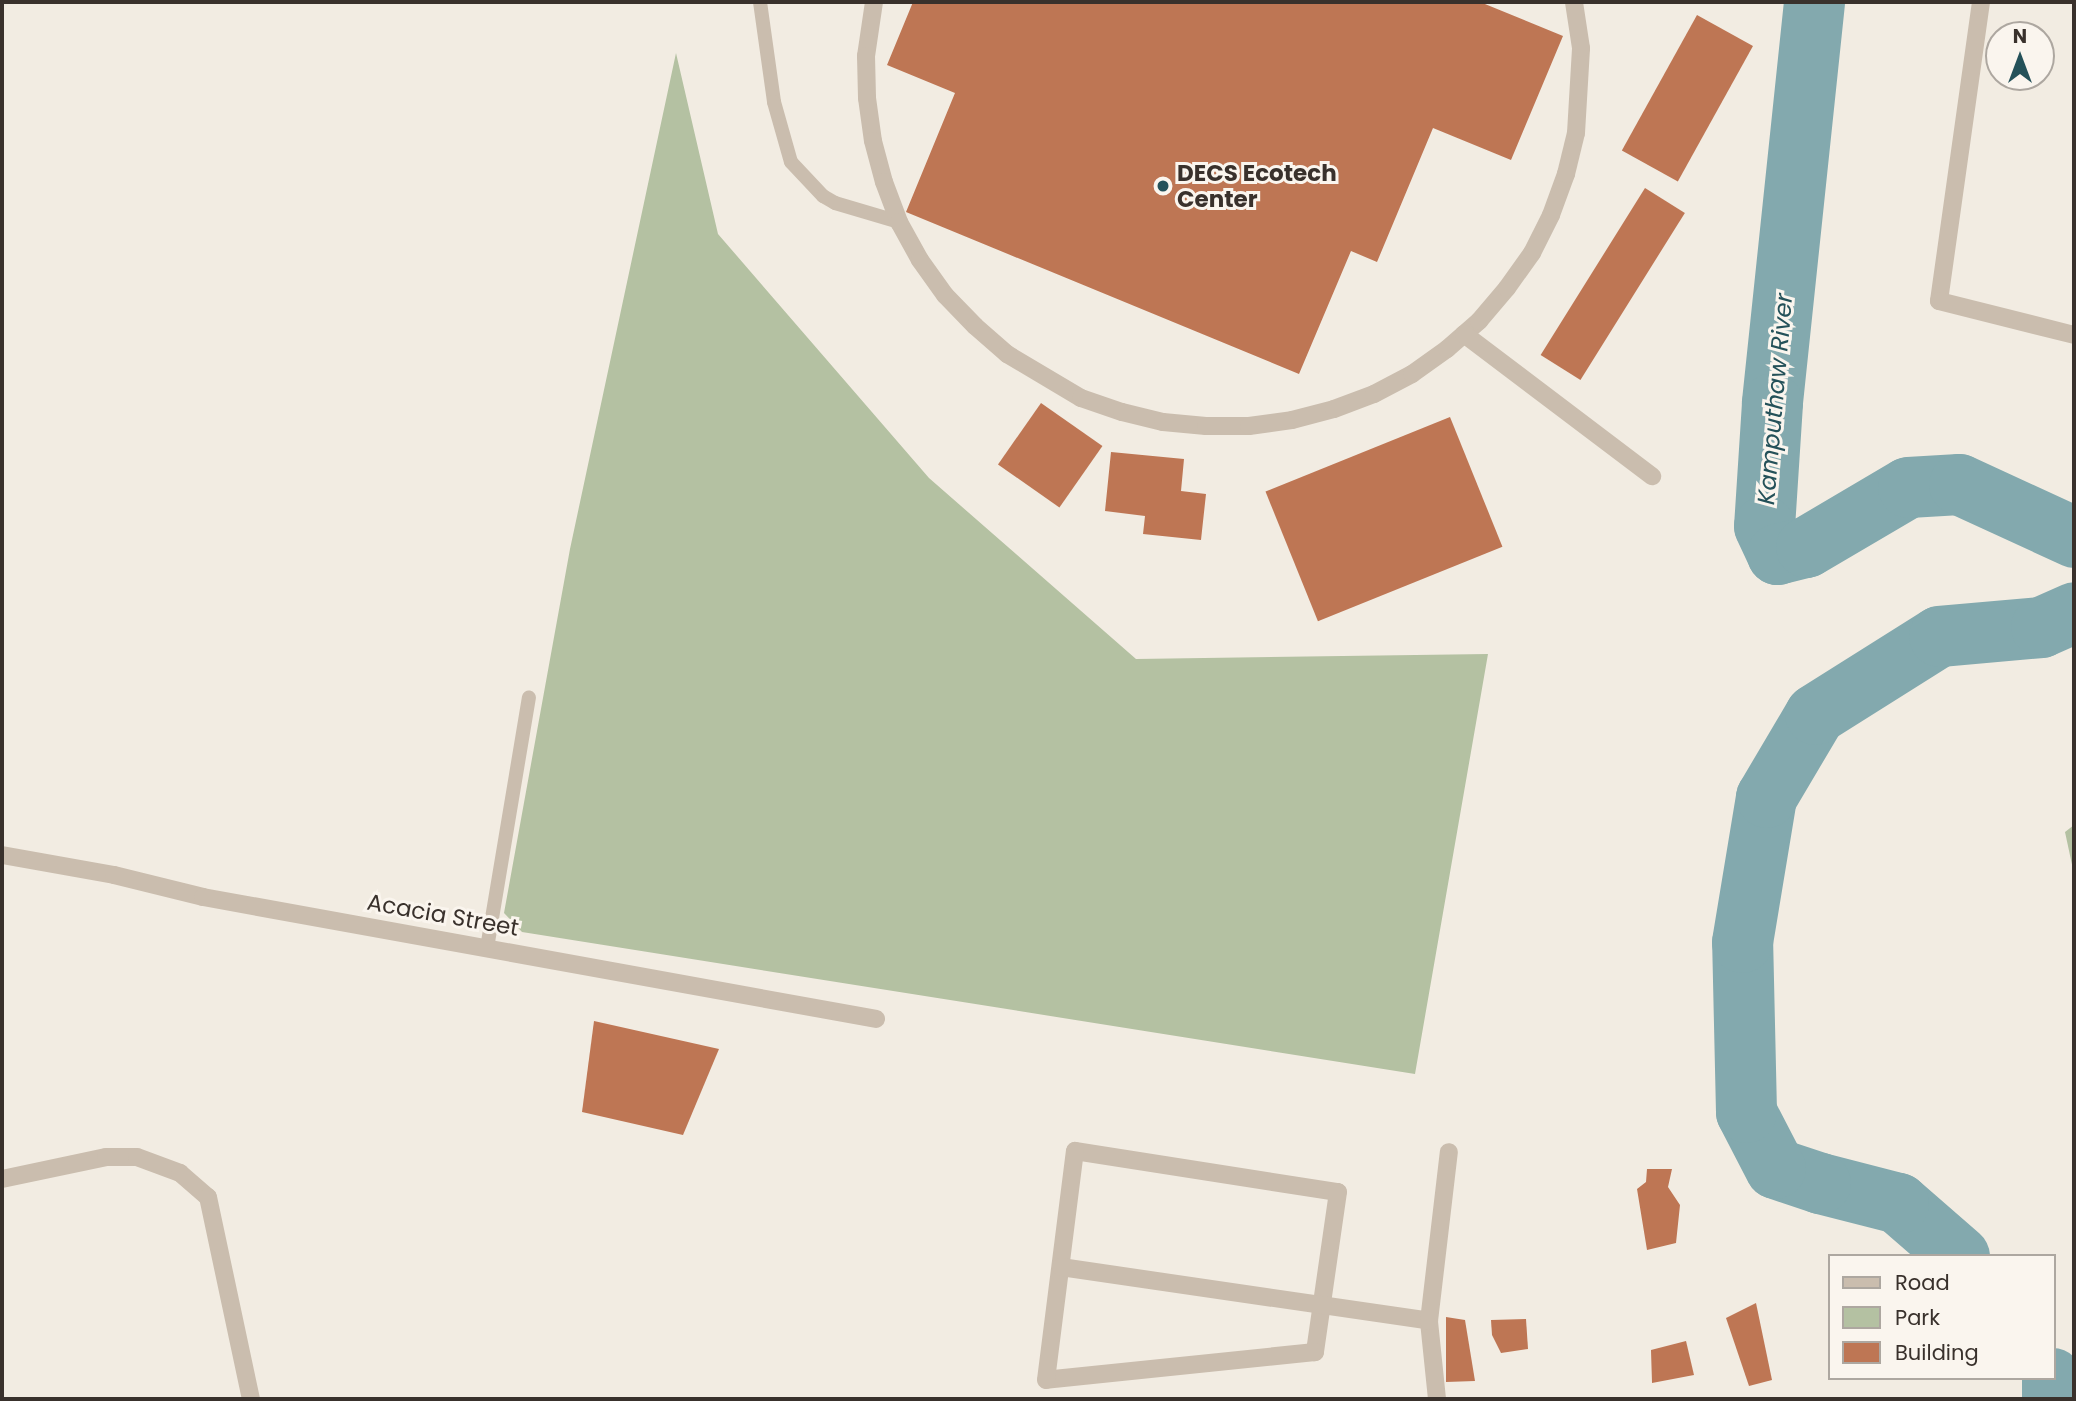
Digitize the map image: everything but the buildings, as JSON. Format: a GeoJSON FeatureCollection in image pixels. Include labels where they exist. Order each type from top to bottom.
{"type":"FeatureCollection","features":[{"type":"Feature","properties":{"kind":"street"},"geometry":{"type":"LineString","coordinates":[[874,2],[866,55],[867,99],[884,182],[900,222],[920,260],[945,295],[1007,354],[1081,398],[1163,422],[1206,426],[1249,426],[1292,420],[1334,410],[1374,394],[1412,374],[1464,334],[1507,288],[1532,253],[1551,215],[1566,174],[1576,133],[1581,91],[1581,48],[1574,2]]}},
{"type":"Feature","properties":{"kind":"street"},"geometry":{"type":"LineString","coordinates":[[1981,2],[1938,301],[2074,335]]}},
{"type":"Feature","properties":{"kind":"street"},"geometry":{"type":"LineString","coordinates":[[1464,334],[1653,476]]}},
{"type":"Feature","properties":{"kind":"street","name":"Acacia Street"},"geometry":{"type":"LineString","coordinates":[[2,855],[114,875],[202,897],[876,1019]]}},
{"type":"Feature","properties":{"kind":"street"},"geometry":{"type":"LineString","coordinates":[[1075,1151],[1338,1192],[1315,1352],[1046,1380],[1061,1266],[1075,1151]]}},
{"type":"Feature","properties":{"kind":"street"},"geometry":{"type":"LineString","coordinates":[[1437,1399],[1429,1321],[1449,1152]]}},
{"type":"Feature","properties":{"kind":"street"},"geometry":{"type":"LineString","coordinates":[[2,1179],[106,1157],[137,1157],[180,1173],[208,1197],[251,1399]]}},
{"type":"Feature","properties":{"kind":"street"},"geometry":{"type":"LineString","coordinates":[[1061,1266],[1429,1321]]}},
{"type":"Feature","properties":{"kind":"lane"},"geometry":{"type":"LineString","coordinates":[[760,2],[774,102],[791,162],[823,196],[900,222]]}},
{"type":"Feature","properties":{"kind":"lane"},"geometry":{"type":"LineString","coordinates":[[487,948],[529,698]]}},
{"type":"Feature","properties":{"kind":"green space"},"geometry":{"type":"Polygon","coordinates":[[[676,53],[718,234],[929,478],[1136,659],[1488,654],[1415,1074],[522,932],[504,913],[570,549],[676,53]]]}},
{"type":"Feature","properties":{"kind":"green space"},"geometry":{"type":"Polygon","coordinates":[[[2074,825],[2074,874],[2065,832],[2074,825]]]}},
{"type":"Feature","properties":{"kind":"waterway","name":"Kamputhaw River"},"geometry":{"type":"LineString","coordinates":[[1814,2],[1772,403],[1764,526],[1777,554],[1806,547],[1908,487],[1959,484],[2074,537]]}},
{"type":"Feature","properties":{"kind":"waterway","name":"Kamputhaw River"},"geometry":{"type":"LineString","coordinates":[[1957,1254],[1898,1203],[1820,1183],[1775,1168],[1746,1112],[1742,942],[1766,797],[1815,714],[1939,636],[2041,627],[2074,612]]}},
{"type":"Feature","properties":{"kind":"waterway","name":"Kamputhaw River"},"geometry":{"type":"LineString","coordinates":[[2052,1380],[2052,1399]]}},
{"type":"Feature","properties":{"kind":"place","name":"DECS Ecotech Center"},"geometry":{"type":"Point","coordinates":[1163,186]}}]}
